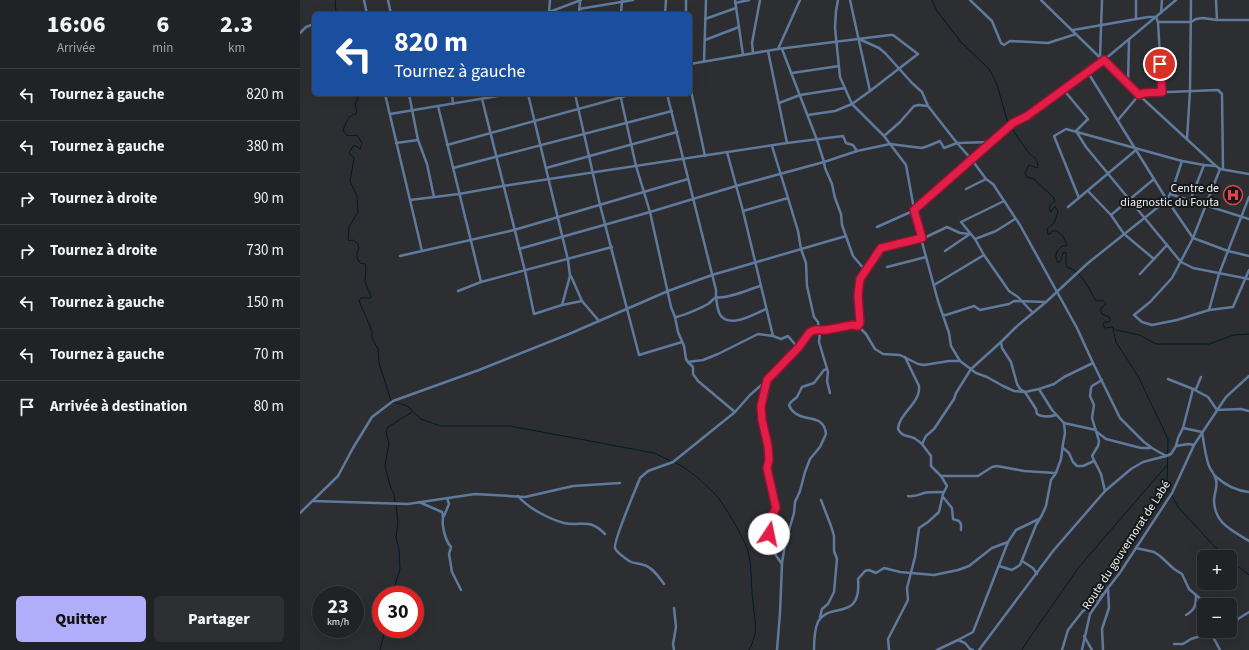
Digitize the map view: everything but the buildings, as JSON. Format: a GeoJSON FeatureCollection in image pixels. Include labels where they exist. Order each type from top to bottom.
{"type":"FeatureCollection","features":[{"type":"Feature","properties":{"kind":"street"},"geometry":{"type":"LineString","coordinates":[[364,0],[367,12]]}},
{"type":"Feature","properties":{"kind":"street"},"geometry":{"type":"LineString","coordinates":[[388,0],[391,12]]}},
{"type":"Feature","properties":{"kind":"street"},"geometry":{"type":"LineString","coordinates":[[550,0],[549,12],[581,0],[579,12]]}},
{"type":"Feature","properties":{"kind":"street"},"geometry":{"type":"LineString","coordinates":[[580,9],[633,0]]}},
{"type":"Feature","properties":{"kind":"street"},"geometry":{"type":"LineString","coordinates":[[665,12],[666,0]]}},
{"type":"Feature","properties":{"kind":"street"},"geometry":{"type":"LineString","coordinates":[[686,0],[686,12]]}},
{"type":"Feature","properties":{"kind":"street"},"geometry":{"type":"LineString","coordinates":[[704,61],[706,0]]}},
{"type":"Feature","properties":{"kind":"street"},"geometry":{"type":"LineString","coordinates":[[743,55],[735,2],[749,0]]}},
{"type":"Feature","properties":{"kind":"street"},"geometry":{"type":"LineString","coordinates":[[753,53],[752,43],[760,0]]}},
{"type":"Feature","properties":{"kind":"street"},"geometry":{"type":"LineString","coordinates":[[778,49],[800,0]]}},
{"type":"Feature","properties":{"kind":"street"},"geometry":{"type":"LineString","coordinates":[[838,0],[835,28],[840,76],[852,104],[884,136],[906,165],[914,210],[926,257],[943,315],[950,333],[951,346],[960,361],[976,373],[1003,386],[1025,392],[1054,384],[1093,362]]}},
{"type":"Feature","properties":{"kind":"street"},"geometry":{"type":"LineString","coordinates":[[850,0],[870,91]]}},
{"type":"Feature","properties":{"kind":"street"},"geometry":{"type":"LineString","coordinates":[[970,0],[992,21],[1001,42],[1004,45],[1010,41],[1048,42],[1076,34]]}},
{"type":"Feature","properties":{"kind":"street"},"geometry":{"type":"LineString","coordinates":[[1041,0],[1139,95],[1216,166],[1221,169],[1249,174]]}},
{"type":"Feature","properties":{"kind":"street"},"geometry":{"type":"LineString","coordinates":[[1100,57],[1102,0]]}},
{"type":"Feature","properties":{"kind":"street"},"geometry":{"type":"LineString","coordinates":[[1136,0],[1136,19]]}},
{"type":"Feature","properties":{"kind":"street"},"geometry":{"type":"LineString","coordinates":[[1161,14],[1162,0]]}},
{"type":"Feature","properties":{"kind":"street"},"geometry":{"type":"LineString","coordinates":[[877,227],[914,210],[1006,129],[1027,116],[1104,60],[1176,0]]}},
{"type":"Feature","properties":{"kind":"street"},"geometry":{"type":"LineString","coordinates":[[1187,140],[1190,91],[1191,0]]}},
{"type":"Feature","properties":{"kind":"street"},"geometry":{"type":"LineString","coordinates":[[1216,0],[1217,20]]}},
{"type":"Feature","properties":{"kind":"street"},"geometry":{"type":"LineString","coordinates":[[621,12],[622,1]]}},
{"type":"Feature","properties":{"kind":"street"},"geometry":{"type":"LineString","coordinates":[[705,19],[736,8]]}},
{"type":"Feature","properties":{"kind":"street"},"geometry":{"type":"LineString","coordinates":[[1073,30],[1156,17]]}},
{"type":"Feature","properties":{"kind":"street"},"geometry":{"type":"LineString","coordinates":[[1156,17],[1158,22],[1162,92]]}},
{"type":"Feature","properties":{"kind":"street"},"geometry":{"type":"LineString","coordinates":[[1158,22],[1191,22],[1196,19],[1203,18],[1217,20],[1249,20]]}},
{"type":"Feature","properties":{"kind":"street"},"geometry":{"type":"LineString","coordinates":[[300,33],[306,27],[312,25]]}},
{"type":"Feature","properties":{"kind":"street"},"geometry":{"type":"LineString","coordinates":[[705,40],[739,27]]}},
{"type":"Feature","properties":{"kind":"street"},"geometry":{"type":"LineString","coordinates":[[692,64],[778,49],[892,35],[918,54],[852,104],[835,111],[808,115]]}},
{"type":"Feature","properties":{"kind":"street"},"geometry":{"type":"LineString","coordinates":[[1128,84],[1129,38]]}},
{"type":"Feature","properties":{"kind":"street"},"geometry":{"type":"LineString","coordinates":[[859,39],[885,52],[900,68],[912,83],[922,92],[928,106],[957,143],[986,179],[993,184],[1020,225],[1077,328],[1120,418],[1144,442],[1166,456]]}},
{"type":"Feature","properties":{"kind":"street"},"geometry":{"type":"LineString","coordinates":[[782,49],[818,140],[825,168],[832,184],[841,214],[842,225],[853,256],[864,270]]}},
{"type":"Feature","properties":{"kind":"street"},"geometry":{"type":"LineString","coordinates":[[768,51],[788,143]]}},
{"type":"Feature","properties":{"kind":"street"},"geometry":{"type":"LineString","coordinates":[[792,73],[839,66]]}},
{"type":"Feature","properties":{"kind":"street"},"geometry":{"type":"LineString","coordinates":[[1087,71],[1167,200],[1193,238],[1228,251],[1249,256]]}},
{"type":"Feature","properties":{"kind":"street"},"geometry":{"type":"LineString","coordinates":[[779,103],[800,95],[845,88]]}},
{"type":"Feature","properties":{"kind":"street"},"geometry":{"type":"LineString","coordinates":[[1063,89],[1088,120],[1076,131]]}},
{"type":"Feature","properties":{"kind":"street"},"geometry":{"type":"LineString","coordinates":[[1118,120],[1139,95],[1144,93],[1218,90],[1222,94],[1221,169],[1193,238],[1181,262],[1168,283],[1150,302],[1134,314],[1142,322],[1152,325],[1177,320],[1209,310],[1233,307],[1247,279],[1249,270]]}},
{"type":"Feature","properties":{"kind":"street"},"geometry":{"type":"LineString","coordinates":[[386,96],[422,251]]}},
{"type":"Feature","properties":{"kind":"street"},"geometry":{"type":"LineString","coordinates":[[409,96],[418,140],[427,164],[434,197]]}},
{"type":"Feature","properties":{"kind":"street"},"geometry":{"type":"LineString","coordinates":[[452,96],[453,104]]}},
{"type":"Feature","properties":{"kind":"street"},"geometry":{"type":"LineString","coordinates":[[390,114],[482,99],[488,96]]}},
{"type":"Feature","properties":{"kind":"street"},"geometry":{"type":"LineString","coordinates":[[528,96],[568,260],[570,276],[582,302],[599,321]]}},
{"type":"Feature","properties":{"kind":"street"},"geometry":{"type":"LineString","coordinates":[[575,96],[600,205],[612,247],[626,310],[639,355],[682,342]]}},
{"type":"Feature","properties":{"kind":"street"},"geometry":{"type":"LineString","coordinates":[[447,145],[620,96],[636,166],[650,212],[671,307],[675,316],[678,332],[684,346],[686,359],[693,367],[693,374],[698,381],[735,412]]}},
{"type":"Feature","properties":{"kind":"street"},"geometry":{"type":"LineString","coordinates":[[668,96],[716,290],[720,314],[726,319],[733,321],[766,309]]}},
{"type":"Feature","properties":{"kind":"street"},"geometry":{"type":"LineString","coordinates":[[692,96],[704,156]]}},
{"type":"Feature","properties":{"kind":"street"},"geometry":{"type":"LineString","coordinates":[[482,99],[525,270],[534,314],[562,305],[582,302]]}},
{"type":"Feature","properties":{"kind":"street"},"geometry":{"type":"LineString","coordinates":[[438,106],[481,282]]}},
{"type":"Feature","properties":{"kind":"street"},"geometry":{"type":"LineString","coordinates":[[884,136],[900,122],[914,106],[928,106]]}},
{"type":"Feature","properties":{"kind":"street"},"geometry":{"type":"LineString","coordinates":[[453,168],[672,110]]}},
{"type":"Feature","properties":{"kind":"street"},"geometry":{"type":"LineString","coordinates":[[1079,198],[1054,136],[1066,129],[1182,161],[1216,166]]}},
{"type":"Feature","properties":{"kind":"street"},"geometry":{"type":"LineString","coordinates":[[1076,131],[1108,173],[1181,262],[1193,268],[1247,279]]}},
{"type":"Feature","properties":{"kind":"street"},"geometry":{"type":"LineString","coordinates":[[546,168],[677,132]]}},
{"type":"Feature","properties":{"kind":"street"},"geometry":{"type":"LineString","coordinates":[[410,200],[459,194],[593,172],[843,136],[846,142],[853,145],[857,150]]}},
{"type":"Feature","properties":{"kind":"street"},"geometry":{"type":"LineString","coordinates":[[396,143],[418,140]]}},
{"type":"Feature","properties":{"kind":"street"},"geometry":{"type":"LineString","coordinates":[[519,249],[824,162],[857,150],[890,144],[922,148],[940,141],[944,148],[957,143],[992,142]]}},
{"type":"Feature","properties":{"kind":"street"},"geometry":{"type":"LineString","coordinates":[[772,146],[798,231],[801,249],[806,263],[807,286],[814,317],[818,322],[820,330],[820,342],[827,369],[827,381],[830,393]]}},
{"type":"Feature","properties":{"kind":"street"},"geometry":{"type":"LineString","coordinates":[[1068,207],[1136,149]]}},
{"type":"Feature","properties":{"kind":"street"},"geometry":{"type":"LineString","coordinates":[[727,152],[743,211],[773,336]]}},
{"type":"Feature","properties":{"kind":"street"},"geometry":{"type":"LineString","coordinates":[[922,444],[926,436],[931,433],[954,399],[956,393],[971,369],[1088,263],[1167,200],[1182,161]]}},
{"type":"Feature","properties":{"kind":"street"},"geometry":{"type":"LineString","coordinates":[[1190,201],[1204,165]]}},
{"type":"Feature","properties":{"kind":"street"},"geometry":{"type":"LineString","coordinates":[[400,256],[514,230],[688,179]]}},
{"type":"Feature","properties":{"kind":"street"},"geometry":{"type":"LineString","coordinates":[[966,189],[986,179]]}},
{"type":"Feature","properties":{"kind":"street"},"geometry":{"type":"LineString","coordinates":[[1111,215],[1154,179]]}},
{"type":"Feature","properties":{"kind":"street"},"geometry":{"type":"LineString","coordinates":[[1088,191],[1111,215],[1124,234],[1154,259]]}},
{"type":"Feature","properties":{"kind":"street"},"geometry":{"type":"LineString","coordinates":[[1170,194],[1249,219]]}},
{"type":"Feature","properties":{"kind":"street"},"geometry":{"type":"LineString","coordinates":[[1209,310],[1219,274],[1249,197]]}},
{"type":"Feature","properties":{"kind":"street"},"geometry":{"type":"LineString","coordinates":[[743,211],[788,198]]}},
{"type":"Feature","properties":{"kind":"street"},"geometry":{"type":"LineString","coordinates":[[1004,201],[960,222],[975,239],[1008,290],[1018,297],[1033,313]]}},
{"type":"Feature","properties":{"kind":"street"},"geometry":{"type":"LineString","coordinates":[[975,239],[996,231],[1015,219]]}},
{"type":"Feature","properties":{"kind":"street"},"geometry":{"type":"LineString","coordinates":[[858,326],[860,323],[858,286],[860,279],[864,270],[881,248],[922,238],[947,227],[960,233],[970,234]]}},
{"type":"Feature","properties":{"kind":"street"},"geometry":{"type":"LineString","coordinates":[[945,251],[970,234]]}},
{"type":"Feature","properties":{"kind":"street"},"geometry":{"type":"LineString","coordinates":[[300,513],[338,476],[372,417],[393,401],[479,370],[626,310],[668,291],[712,275],[846,236]]}},
{"type":"Feature","properties":{"kind":"street"},"geometry":{"type":"LineString","coordinates":[[1140,274],[1168,245]]}},
{"type":"Feature","properties":{"kind":"street"},"geometry":{"type":"LineString","coordinates":[[458,291],[481,282],[568,260],[612,247]]}},
{"type":"Feature","properties":{"kind":"street"},"geometry":{"type":"LineString","coordinates":[[934,284],[984,255]]}},
{"type":"Feature","properties":{"kind":"street"},"geometry":{"type":"LineString","coordinates":[[887,267],[926,257]]}},
{"type":"Feature","properties":{"kind":"street"},"geometry":{"type":"LineString","coordinates":[[562,305],[570,276]]}},
{"type":"Feature","properties":{"kind":"street"},"geometry":{"type":"LineString","coordinates":[[675,316],[679,317],[685,315],[716,297],[728,297],[760,286]]}},
{"type":"Feature","properties":{"kind":"street"},"geometry":{"type":"LineString","coordinates":[[943,315],[974,306],[980,310],[983,310],[1009,304],[1014,301],[1046,302]]}},
{"type":"Feature","properties":{"kind":"street"},"geometry":{"type":"LineString","coordinates":[[664,584],[646,565],[633,563],[628,560],[616,550],[615,546],[617,535],[643,474],[673,462],[735,412],[750,395],[798,348],[810,332],[852,325],[858,326],[866,334],[875,349],[883,354],[893,353],[905,356],[918,364],[924,365],[960,361]]}},
{"type":"Feature","properties":{"kind":"street"},"geometry":{"type":"LineString","coordinates":[[688,362],[703,360],[718,354],[758,334],[781,338],[788,336],[798,348]]}},
{"type":"Feature","properties":{"kind":"street"},"geometry":{"type":"LineString","coordinates":[[1001,342],[1002,348],[1010,362],[1017,384],[1020,389],[1025,392],[1036,409],[1037,414],[1042,417],[1056,415]]}},
{"type":"Feature","properties":{"kind":"street"},"geometry":{"type":"LineString","coordinates":[[889,650],[888,639],[908,600],[907,588],[912,572],[919,528],[939,512],[942,497],[947,486],[941,476],[931,466],[930,456],[922,444],[913,438],[900,434],[898,429],[900,420],[916,400],[920,390],[905,356]]}},
{"type":"Feature","properties":{"kind":"street"},"geometry":{"type":"LineString","coordinates":[[777,650],[782,564],[785,544],[794,513],[795,502],[800,491],[805,472],[810,459],[820,447],[826,434],[824,426],[820,421],[795,413],[789,405],[797,397],[802,387],[814,383],[824,370],[827,369]]}},
{"type":"Feature","properties":{"kind":"street","name":"Route du gouvernorat de Labé"},"geometry":{"type":"LineString","coordinates":[[1082,650],[1090,614],[1119,574],[1172,493],[1194,445],[1202,432],[1226,397],[1249,376]]}},
{"type":"Feature","properties":{"kind":"street"},"geometry":{"type":"LineString","coordinates":[[979,650],[1053,551],[1105,491],[1131,469],[1142,462],[1171,454],[1183,428],[1193,389],[1196,389],[1201,377]]}},
{"type":"Feature","properties":{"kind":"street"},"geometry":{"type":"LineString","coordinates":[[1168,379],[1208,397],[1217,410],[1241,410],[1249,412]]}},
{"type":"Feature","properties":{"kind":"street"},"geometry":{"type":"LineString","coordinates":[[767,380],[761,406],[762,420],[768,446],[769,460],[767,468],[776,508],[768,525],[775,554],[782,564]]}},
{"type":"Feature","properties":{"kind":"street"},"geometry":{"type":"LineString","coordinates":[[1102,380],[1092,386],[1090,396],[1094,405],[1092,418],[1099,441],[1098,446],[1092,454],[1101,474],[1105,491]]}},
{"type":"Feature","properties":{"kind":"street"},"geometry":{"type":"LineString","coordinates":[[999,566],[1012,570],[1020,565],[1036,525],[1046,506],[1051,480],[1056,473],[1061,459],[1065,433],[1064,423],[1061,418],[1056,415],[1039,389]]}},
{"type":"Feature","properties":{"kind":"street"},"geometry":{"type":"LineString","coordinates":[[1064,423],[1096,431],[1106,439],[1140,448],[1152,448]]}},
{"type":"Feature","properties":{"kind":"street"},"geometry":{"type":"LineString","coordinates":[[1183,428],[1202,432],[1209,468],[1219,480],[1240,491],[1249,492]]}},
{"type":"Feature","properties":{"kind":"street"},"geometry":{"type":"LineString","coordinates":[[1176,446],[1188,444],[1194,445]]}},
{"type":"Feature","properties":{"kind":"street"},"geometry":{"type":"LineString","coordinates":[[1062,448],[1069,453],[1073,462],[1077,466],[1083,466],[1094,461]]}},
{"type":"Feature","properties":{"kind":"street"},"geometry":{"type":"LineString","coordinates":[[941,476],[978,476],[992,467],[997,466],[1024,471],[1056,473]]}},
{"type":"Feature","properties":{"kind":"street"},"geometry":{"type":"LineString","coordinates":[[1215,476],[1217,481],[1214,500],[1215,513],[1222,523],[1228,528],[1249,541]]}},
{"type":"Feature","properties":{"kind":"street"},"geometry":{"type":"LineString","coordinates":[[313,501],[408,504],[475,494],[533,496],[573,486],[620,483]]}},
{"type":"Feature","properties":{"kind":"street"},"geometry":{"type":"LineString","coordinates":[[908,496],[914,497],[925,492],[944,492]]}},
{"type":"Feature","properties":{"kind":"street"},"geometry":{"type":"LineString","coordinates":[[517,496],[523,503],[564,523],[594,525],[605,534]]}},
{"type":"Feature","properties":{"kind":"street"},"geometry":{"type":"LineString","coordinates":[[942,497],[952,508],[953,519],[959,521],[961,524],[961,530]]}},
{"type":"Feature","properties":{"kind":"street"},"geometry":{"type":"LineString","coordinates":[[447,498],[449,504],[444,516],[443,527],[445,537],[451,548],[449,554],[452,572],[461,590]]}},
{"type":"Feature","properties":{"kind":"street"},"geometry":{"type":"LineString","coordinates":[[814,650],[814,636],[820,614],[822,609],[828,604],[834,592],[837,559],[834,550],[831,526],[822,500]]}},
{"type":"Feature","properties":{"kind":"street"},"geometry":{"type":"LineString","coordinates":[[418,502],[442,512],[444,516]]}},
{"type":"Feature","properties":{"kind":"street"},"geometry":{"type":"LineString","coordinates":[[937,650],[973,632],[1008,542],[1016,530],[1039,519]]}},
{"type":"Feature","properties":{"kind":"street"},"geometry":{"type":"LineString","coordinates":[[820,618],[825,615],[847,609],[854,604],[859,588],[858,579],[869,570],[876,573],[884,568],[888,568],[900,572],[934,575],[969,566],[992,548],[1008,542]]}},
{"type":"Feature","properties":{"kind":"street"},"geometry":{"type":"LineString","coordinates":[[1136,548],[1154,552],[1160,556],[1182,574],[1190,589],[1200,598]]}},
{"type":"Feature","properties":{"kind":"street"},"geometry":{"type":"LineString","coordinates":[[1022,561],[1033,568],[1036,574]]}},
{"type":"Feature","properties":{"kind":"street"},"geometry":{"type":"LineString","coordinates":[[1103,650],[1102,629],[1109,608],[1108,588]]}},
{"type":"Feature","properties":{"kind":"street"},"geometry":{"type":"LineString","coordinates":[[1062,650],[1068,630],[1082,612],[1094,600],[1105,593]]}},
{"type":"Feature","properties":{"kind":"street"},"geometry":{"type":"LineString","coordinates":[[1186,615],[1194,610],[1196,605],[1196,595]]}},
{"type":"Feature","properties":{"kind":"street"},"geometry":{"type":"LineString","coordinates":[[674,608],[676,627],[673,644],[674,650]]}},
{"type":"Feature","properties":{"kind":"street"},"geometry":{"type":"LineString","coordinates":[[1237,620],[1249,612]]}},
{"type":"Feature","properties":{"kind":"street"},"geometry":{"type":"LineString","coordinates":[[1084,636],[1092,650]]}},
{"type":"Feature","properties":{"kind":"street"},"geometry":{"type":"LineString","coordinates":[[1174,644],[1183,644],[1197,637]]}},
{"type":"Feature","properties":{"kind":"street"},"geometry":{"type":"LineString","coordinates":[[1213,638],[1220,649]]}},
{"type":"Feature","properties":{"kind":"street"},"geometry":{"type":"LineString","coordinates":[[958,640],[965,643],[970,649],[973,650]]}},
{"type":"Feature","properties":{"kind":"waterway"},"geometry":{"type":"LineString","coordinates":[[336,0],[336,12]]}},
{"type":"Feature","properties":{"kind":"waterway"},"geometry":{"type":"LineString","coordinates":[[932,0],[937,11],[961,42],[990,70],[997,85],[1008,123],[1028,152],[1036,159],[1038,164],[1037,168],[1029,165],[1025,173],[1027,177],[1034,179],[1054,198],[1055,201],[1049,208],[1051,212],[1055,206],[1058,212],[1054,223],[1047,229],[1048,234],[1052,231],[1057,231],[1063,236],[1067,245],[1062,246],[1057,252],[1056,258],[1058,263],[1061,261],[1063,252],[1066,253],[1067,267],[1073,269],[1081,277],[1096,301],[1105,302],[1106,304],[1101,308],[1101,312],[1111,320],[1109,322],[1104,322],[1103,325],[1105,328],[1112,327],[1116,330],[1139,335],[1156,344],[1209,344],[1234,335],[1249,334]]}},
{"type":"Feature","properties":{"kind":"waterway"},"geometry":{"type":"LineString","coordinates":[[357,96],[358,99],[355,104],[357,111],[356,114],[349,118],[343,130],[348,136],[357,135],[362,143],[360,149],[353,146],[349,153],[354,158],[350,181],[357,196],[358,212],[349,227],[348,239],[349,241],[353,240],[358,244],[359,248],[357,257],[360,263],[365,264],[366,267],[365,282],[371,296],[370,298],[361,298],[359,301],[372,331],[372,338],[378,349],[379,363],[391,401],[407,406],[421,419],[441,426],[510,426],[654,453],[671,461]]}},
{"type":"Feature","properties":{"kind":"waterway"},"geometry":{"type":"LineString","coordinates":[[1113,329],[1116,342],[1138,376],[1168,439],[1167,486],[1178,507],[1218,550]]}},
{"type":"Feature","properties":{"kind":"waterway"},"geometry":{"type":"LineString","coordinates":[[395,502],[385,466],[389,443],[386,432],[388,427],[412,412]]}},
{"type":"Feature","properties":{"kind":"waterway"},"geometry":{"type":"LineString","coordinates":[[674,462],[701,480],[719,498],[738,530],[748,551],[756,627],[754,638],[749,650]]}},
{"type":"Feature","properties":{"kind":"waterway"},"geometry":{"type":"LineString","coordinates":[[1022,650],[1079,567],[1167,465]]}},
{"type":"Feature","properties":{"kind":"waterway"},"geometry":{"type":"LineString","coordinates":[[395,586],[400,569],[399,549],[396,538],[398,522],[396,505]]}},
{"type":"Feature","properties":{"kind":"waterway"},"geometry":{"type":"LineString","coordinates":[[1237,566],[1249,575]]}},
{"type":"Feature","properties":{"kind":"waterway"},"geometry":{"type":"LineString","coordinates":[[380,650],[383,638]]}},
{"type":"Feature","properties":{"kind":"place","name":"Centre de diagnostic du Fouta"},"geometry":{"type":"Point","coordinates":[1233,195]}},
{"type":"Feature","properties":{"kind":"route"},"geometry":{"type":"LineString","coordinates":[[769,534],[769,521],[776,508],[767,468],[769,460],[768,446],[764,433],[761,406],[767,380],[798,348],[810,332],[852,325],[858,326],[860,323],[858,286],[864,270],[881,248],[922,238],[914,210],[1013,123],[1027,116],[1104,60],[1139,95],[1144,93],[1162,92],[1160,64]]}}]}
